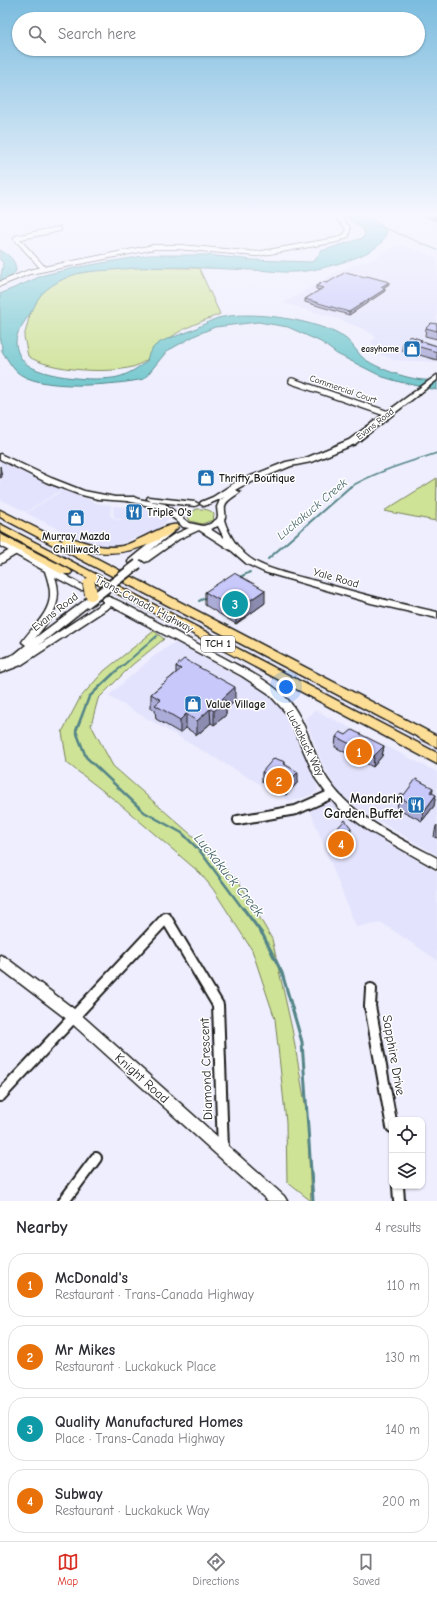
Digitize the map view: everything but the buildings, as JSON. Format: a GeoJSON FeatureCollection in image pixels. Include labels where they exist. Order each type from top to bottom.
{"type":"FeatureCollection","features":[{"type":"Feature","properties":{"kind":"highway"},"geometry":{"type":"LineString","coordinates":[[0,508],[79,546],[102,551],[120,550],[136,546],[173,527]]}},
{"type":"Feature","properties":{"kind":"highway","name":"Trans-Canada Highway"},"geometry":{"type":"LineString","coordinates":[[0,513],[437,742]]}},
{"type":"Feature","properties":{"kind":"highway","name":"Trans-Canada Highway"},"geometry":{"type":"LineString","coordinates":[[0,527],[437,760]]}},
{"type":"Feature","properties":{"kind":"highway"},"geometry":{"type":"LineString","coordinates":[[2,540],[94,594]]}},
{"type":"Feature","properties":{"kind":"street"},"geometry":{"type":"LineString","coordinates":[[0,284],[29,272]]}},
{"type":"Feature","properties":{"kind":"street","name":"Evans Road"},"geometry":{"type":"LineString","coordinates":[[3,663],[11,654],[135,563],[176,537],[199,528],[213,526],[221,516],[223,502],[236,492],[352,442],[419,390],[437,378]]}},
{"type":"Feature","properties":{"kind":"street","name":"Commercial Court"},"geometry":{"type":"LineString","coordinates":[[292,381],[388,414]]}},
{"type":"Feature","properties":{"kind":"street"},"geometry":{"type":"LineString","coordinates":[[0,456],[69,489],[86,495],[101,498],[130,500],[162,506],[179,518]]}},
{"type":"Feature","properties":{"kind":"street","name":"Evans Road"},"geometry":{"type":"LineString","coordinates":[[204,504],[216,499],[239,484],[289,464],[308,460]]}},
{"type":"Feature","properties":{"kind":"street"},"geometry":{"type":"LineString","coordinates":[[130,500],[149,498],[204,504],[214,507],[221,516]]}},
{"type":"Feature","properties":{"kind":"street","name":"Evans Road"},"geometry":{"type":"LineString","coordinates":[[135,563],[173,527],[182,511],[195,504]]}},
{"type":"Feature","properties":{"kind":"street","name":"Yale Road"},"geometry":{"type":"LineString","coordinates":[[221,516],[222,531],[230,539],[235,549]]}},
{"type":"Feature","properties":{"kind":"street","name":"Yale Road"},"geometry":{"type":"LineString","coordinates":[[179,518],[186,525],[199,528],[235,549],[250,562],[283,576],[374,601],[437,615]]}},
{"type":"Feature","properties":{"kind":"street","name":"Luckakuck Way"},"geometry":{"type":"LineString","coordinates":[[2,540],[15,551],[94,594],[158,626],[257,681],[273,692],[286,704],[296,719],[319,775],[332,794],[346,809],[437,864]]}},
{"type":"Feature","properties":{"kind":"street"},"geometry":{"type":"LineString","coordinates":[[0,560],[15,551]]}},
{"type":"Feature","properties":{"kind":"street"},"geometry":{"type":"LineString","coordinates":[[27,642],[48,615],[53,605],[55,588],[49,569]]}},
{"type":"Feature","properties":{"kind":"street"},"geometry":{"type":"LineString","coordinates":[[55,588],[70,580]]}},
{"type":"Feature","properties":{"kind":"street"},"geometry":{"type":"LineString","coordinates":[[0,670],[18,663],[94,594]]}},
{"type":"Feature","properties":{"kind":"street","name":"Evans Road"},"geometry":{"type":"LineString","coordinates":[[3,663],[18,656],[94,594]]}},
{"type":"Feature","properties":{"kind":"street"},"geometry":{"type":"LineString","coordinates":[[238,820],[296,810],[332,794]]}},
{"type":"Feature","properties":{"kind":"street","name":"Diamond Crescent"},"geometry":{"type":"LineString","coordinates":[[73,1016],[166,918],[218,1006],[223,1152]]}},
{"type":"Feature","properties":{"kind":"street","name":"Knight Road"},"geometry":{"type":"LineString","coordinates":[[0,961],[73,1016],[279,1201]]}},
{"type":"Feature","properties":{"kind":"street","name":"Sapphire Drive"},"geometry":{"type":"LineString","coordinates":[[371,989],[370,1006],[390,1117]]}},
{"type":"Feature","properties":{"kind":"street"},"geometry":{"type":"LineString","coordinates":[[0,1096],[73,1016]]}},
{"type":"Feature","properties":{"kind":"street"},"geometry":{"type":"LineString","coordinates":[[64,1201],[96,1158]]}},
{"type":"Feature","properties":{"kind":"street"},"geometry":{"type":"LineString","coordinates":[[398,1189],[399,1201]]}},
{"type":"Feature","properties":{"kind":"shaded area"},"geometry":{"type":"Polygon","coordinates":[[[437,272],[437,362],[394,360],[378,353],[371,342],[376,337],[365,330],[338,319],[284,303],[335,273],[437,272]]]}},
{"type":"Feature","properties":{"kind":"shaded area"},"geometry":{"type":"Polygon","coordinates":[[[0,461],[61,490],[26,512],[0,499],[0,461]]]}},
{"type":"Feature","properties":{"kind":"shaded area","name":"Murray Mazda Chilliwack"},"geometry":{"type":"Polygon","coordinates":[[[63,490],[96,503],[111,505],[110,516],[120,521],[121,520],[114,517],[113,506],[149,507],[163,512],[169,517],[165,523],[154,531],[114,546],[89,545],[118,523],[88,544],[26,513],[63,490]]]}},
{"type":"Feature","properties":{"kind":"shaded area"},"geometry":{"type":"Polygon","coordinates":[[[175,642],[263,690],[283,710],[305,754],[318,791],[306,797],[289,801],[108,696],[154,656],[175,642]]]}},
{"type":"Feature","properties":{"kind":"shaded area"},"geometry":{"type":"Polygon","coordinates":[[[315,710],[437,772],[437,855],[366,814],[339,794],[322,763],[305,719],[315,710]]]}},
{"type":"Feature","properties":{"kind":"shaded area"},"geometry":{"type":"Polygon","coordinates":[[[330,800],[385,841],[437,872],[437,960],[382,923],[356,927],[309,808],[330,800]]]}},
{"type":"Feature","properties":{"kind":"green space"},"geometry":{"type":"Polygon","coordinates":[[[201,272],[220,314],[194,324],[181,331],[170,338],[143,362],[128,368],[99,371],[82,370],[51,365],[28,356],[24,337],[33,303],[53,279],[80,273],[201,272]]]}},
{"type":"Feature","properties":{"kind":"green space"},"geometry":{"type":"Polygon","coordinates":[[[437,478],[436,521],[384,511],[437,478]]]}},
{"type":"Feature","properties":{"kind":"green space"},"geometry":{"type":"Polygon","coordinates":[[[197,509],[212,512],[214,514],[213,520],[202,524],[190,521],[188,514],[197,509]]]}},
{"type":"Feature","properties":{"kind":"green space"},"geometry":{"type":"Polygon","coordinates":[[[154,631],[164,639],[132,665],[98,699],[91,725],[113,766],[195,838],[239,882],[272,939],[292,1029],[307,1115],[311,1201],[287,1182],[286,1122],[275,1019],[252,950],[213,889],[200,873],[116,801],[67,763],[62,732],[80,698],[104,671],[154,631]]]}},
{"type":"Feature","properties":{"kind":"water"},"geometry":{"type":"Polygon","coordinates":[[[2,272],[15,272],[11,277],[0,283],[2,272]]]}},
{"type":"Feature","properties":{"kind":"water"},"geometry":{"type":"Polygon","coordinates":[[[57,272],[87,272],[77,274],[60,281],[43,293],[20,328],[16,339],[18,351],[21,358],[27,365],[51,374],[66,377],[96,379],[122,376],[147,361],[152,349],[167,339],[218,318],[247,315],[297,320],[327,329],[347,339],[361,356],[376,366],[409,378],[420,380],[437,379],[437,390],[383,377],[337,354],[321,342],[288,327],[258,322],[215,327],[196,335],[167,351],[144,379],[97,385],[77,385],[41,382],[26,378],[16,371],[2,351],[2,345],[0,342],[0,294],[44,275],[57,272]]]}},
{"type":"Feature","properties":{"kind":"waterway","name":"Luckakuck Creek"},"geometry":{"type":"LineString","coordinates":[[350,487],[381,472],[437,453]]}},
{"type":"Feature","properties":{"kind":"waterway","name":"Luckakuck Creek"},"geometry":{"type":"LineString","coordinates":[[268,559],[351,486]]}},
{"type":"Feature","properties":{"kind":"waterway","name":"Luckakuck Creek"},"geometry":{"type":"LineString","coordinates":[[240,577],[250,572]]}},
{"type":"Feature","properties":{"kind":"waterway","name":"Luckakuck Creek"},"geometry":{"type":"LineString","coordinates":[[199,601],[207,597]]}},
{"type":"Feature","properties":{"kind":"waterway","name":"Luckakuck Creek"},"geometry":{"type":"LineString","coordinates":[[112,675],[157,636]]}},
{"type":"Feature","properties":{"kind":"waterway","name":"Luckakuck Creek"},"geometry":{"type":"LineString","coordinates":[[113,674],[89,697],[76,731],[86,757],[144,812],[182,833],[200,851],[243,909]]}},
{"type":"Feature","properties":{"kind":"waterway","name":"Luckakuck Creek"},"geometry":{"type":"LineString","coordinates":[[243,908],[263,935],[282,973],[302,1042],[313,1200]]}},
{"type":"Feature","properties":{"kind":"place","name":"easyhome"},"geometry":{"type":"Point","coordinates":[412,349]}},
{"type":"Feature","properties":{"kind":"place","name":"Thrifty Boutique"},"geometry":{"type":"Point","coordinates":[206,478]}},
{"type":"Feature","properties":{"kind":"place","name":"Triple O's"},"geometry":{"type":"Point","coordinates":[134,512]}},
{"type":"Feature","properties":{"kind":"place","name":"Murray Mazda Chilliwack"},"geometry":{"type":"Point","coordinates":[76,518]}},
{"type":"Feature","properties":{"kind":"place","name":"Quality Manufactured Homes"},"geometry":{"type":"Point","coordinates":[235,604]}},
{"type":"Feature","properties":{"kind":"place","name":"Value Village"},"geometry":{"type":"Point","coordinates":[193,704]}},
{"type":"Feature","properties":{"kind":"place","name":"McDonald's"},"geometry":{"type":"Point","coordinates":[359,752]}},
{"type":"Feature","properties":{"kind":"place","name":"Mr Mikes"},"geometry":{"type":"Point","coordinates":[279,781]}},
{"type":"Feature","properties":{"kind":"place","name":"Mandarin Garden Buffet"},"geometry":{"type":"Point","coordinates":[416,805]}},
{"type":"Feature","properties":{"kind":"place","name":"Subway"},"geometry":{"type":"Point","coordinates":[341,844]}}]}
